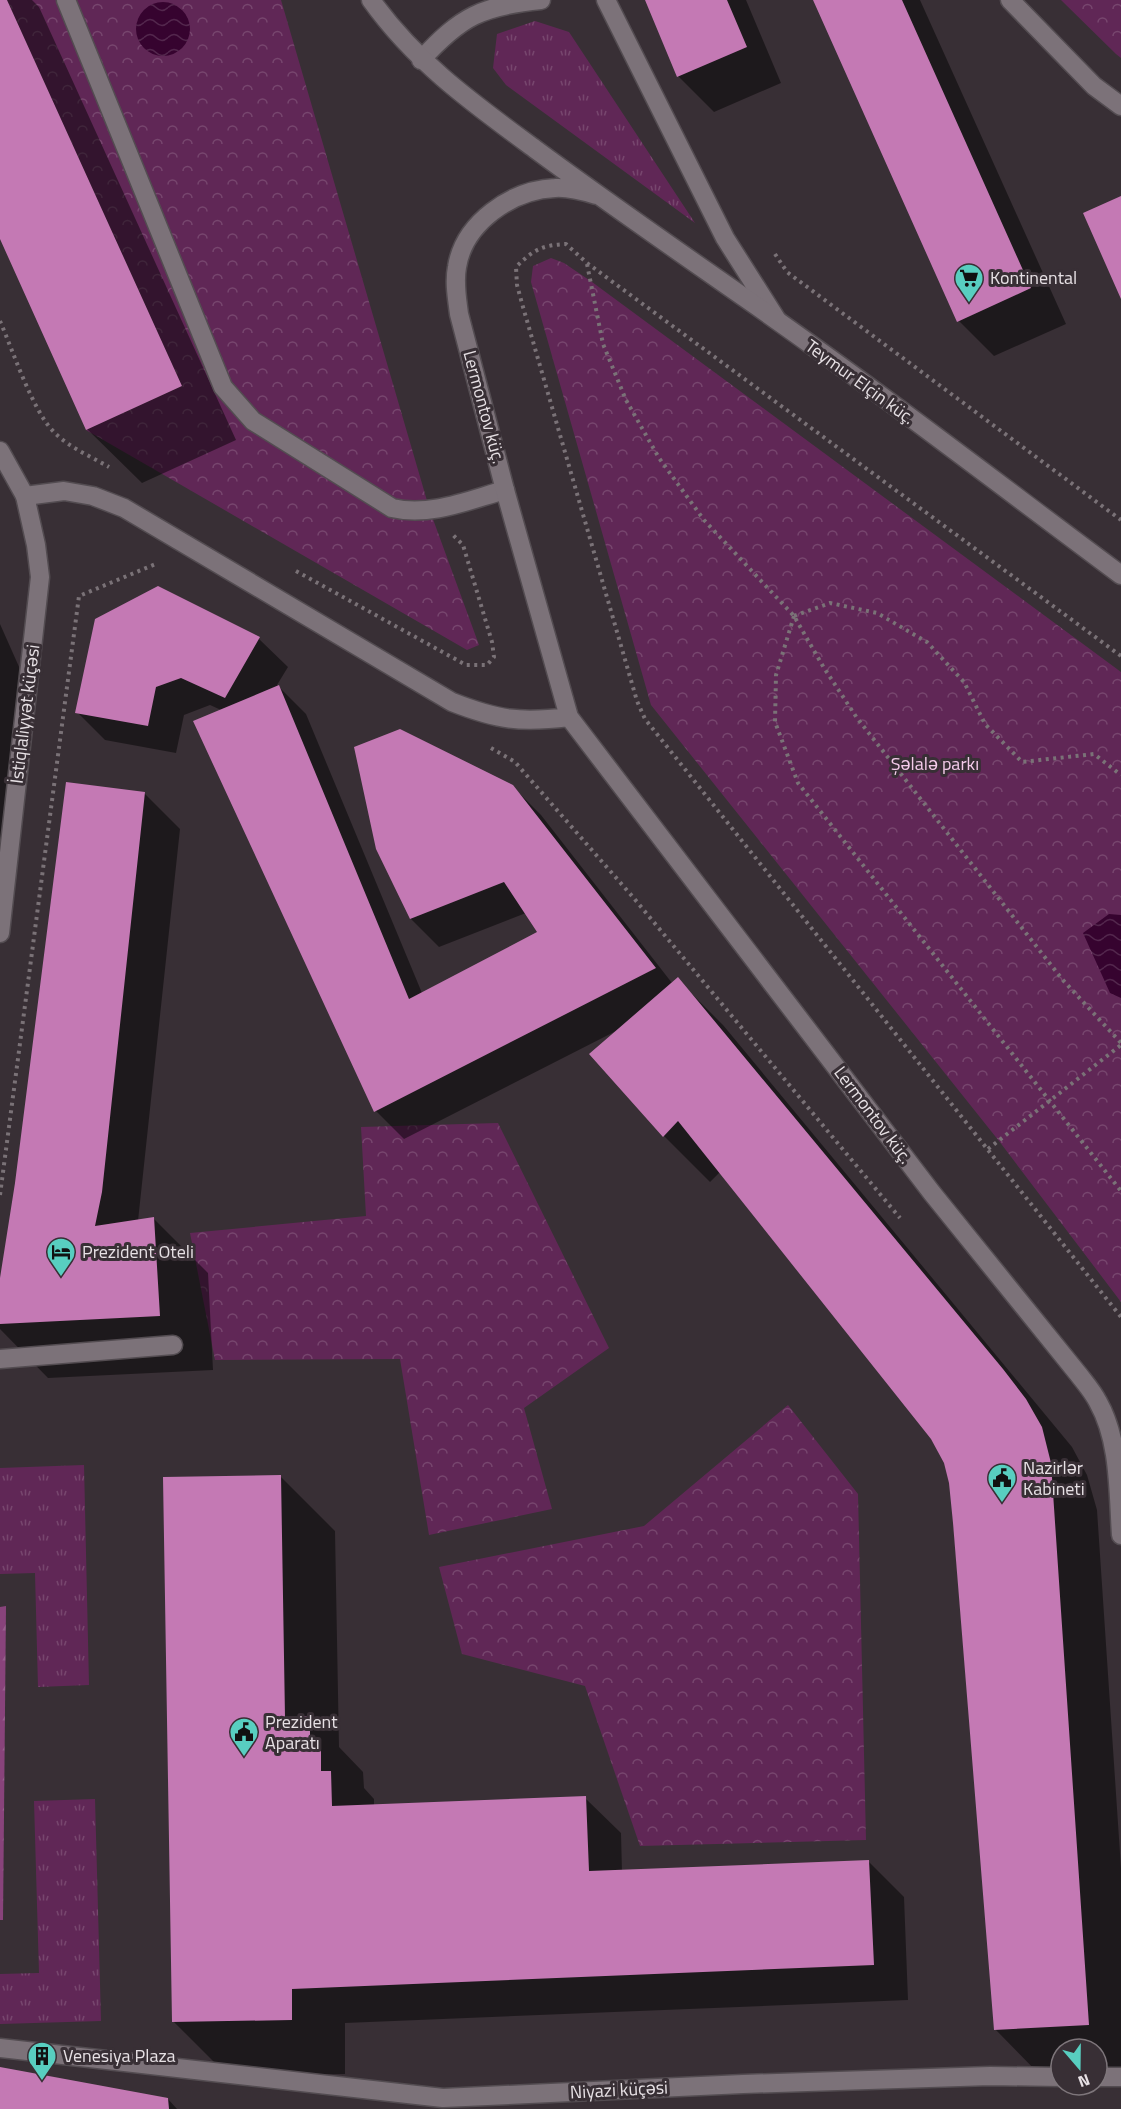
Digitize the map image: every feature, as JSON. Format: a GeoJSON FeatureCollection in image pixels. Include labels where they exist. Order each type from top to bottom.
{"type":"FeatureCollection","features":[{"type":"Feature","properties":{"kind":"main road"},"geometry":{"type":"LineString","coordinates":[[66,0],[223,387],[253,421],[392,508],[409,512],[430,511],[505,490]]}},
{"type":"Feature","properties":{"kind":"main road","name":"Teymur Elçin küç."},"geometry":{"type":"LineString","coordinates":[[370,0],[421,60],[458,92],[596,195],[778,321],[1121,575]]}},
{"type":"Feature","properties":{"kind":"main road"},"geometry":{"type":"LineString","coordinates":[[421,60],[452,29],[485,10],[508,4],[541,0]]}},
{"type":"Feature","properties":{"kind":"main road"},"geometry":{"type":"LineString","coordinates":[[606,0],[725,238],[778,321]]}},
{"type":"Feature","properties":{"kind":"main road"},"geometry":{"type":"LineString","coordinates":[[1010,0],[1094,86],[1121,106]]}},
{"type":"Feature","properties":{"kind":"main road","name":"Lermontov küç."},"geometry":{"type":"LineString","coordinates":[[596,195],[577,189],[555,188],[532,192],[506,203],[485,216],[464,245],[457,265],[455,285],[459,314],[505,490],[569,717],[932,1193],[1080,1375],[1099,1402],[1110,1430],[1116,1462],[1121,1534]]}},
{"type":"Feature","properties":{"kind":"main road","name":"İstiqlaliyyət küçəsi"},"geometry":{"type":"LineString","coordinates":[[0,451],[25,496],[36,545],[40,577],[0,933]]}},
{"type":"Feature","properties":{"kind":"main road"},"geometry":{"type":"LineString","coordinates":[[25,496],[64,491],[93,496],[124,508],[452,702],[486,716],[534,721],[569,717]]}},
{"type":"Feature","properties":{"kind":"main road"},"geometry":{"type":"LineString","coordinates":[[0,1359],[172,1345]]}},
{"type":"Feature","properties":{"kind":"main road","name":"Niyazi küçəsi"},"geometry":{"type":"LineString","coordinates":[[0,2048],[446,2104],[755,2084],[990,2076],[1049,2077]]}},
{"type":"Feature","properties":{"kind":"path"},"geometry":{"type":"LineString","coordinates":[[1121,656],[587,263],[566,244],[547,245],[529,254],[516,267],[517,285],[645,719],[1121,1317]]}},
{"type":"Feature","properties":{"kind":"path"},"geometry":{"type":"LineString","coordinates":[[773,252],[787,272],[1121,520]]}},
{"type":"Feature","properties":{"kind":"path"},"geometry":{"type":"LineString","coordinates":[[587,263],[603,344],[626,400],[659,458],[704,520],[794,616],[824,668],[857,718],[1062,979],[1121,1044],[988,1149]]}},
{"type":"Feature","properties":{"kind":"path"},"geometry":{"type":"LineString","coordinates":[[0,321],[40,414],[53,431],[74,447],[115,470]]}},
{"type":"Feature","properties":{"kind":"path"},"geometry":{"type":"LineString","coordinates":[[291,568],[466,665],[487,665],[494,657],[492,642],[463,545],[430,511]]}},
{"type":"Feature","properties":{"kind":"path"},"geometry":{"type":"LineString","coordinates":[[0,1195],[79,596],[160,562]]}},
{"type":"Feature","properties":{"kind":"path"},"geometry":{"type":"LineString","coordinates":[[794,616],[830,603],[877,613],[927,642],[964,682],[985,724],[1022,762],[1094,754],[1121,775]]}},
{"type":"Feature","properties":{"kind":"path"},"geometry":{"type":"LineString","coordinates":[[794,616],[776,675],[775,722],[798,783],[1121,1191]]}},
{"type":"Feature","properties":{"kind":"path"},"geometry":{"type":"LineString","coordinates":[[484,744],[515,762],[523,771],[632,896],[900,1218]]}},
{"type":"Feature","properties":{"kind":"green space"},"geometry":{"type":"Polygon","coordinates":[[[7,0],[281,0],[430,511],[479,645],[467,650],[86,430],[182,386],[7,0]]]}},
{"type":"Feature","properties":{"kind":"green space"},"geometry":{"type":"Polygon","coordinates":[[[1061,0],[1121,0],[1121,58],[1116,54],[1061,0]]]}},
{"type":"Feature","properties":{"kind":"green space"},"geometry":{"type":"Polygon","coordinates":[[[535,21],[569,32],[695,223],[506,85],[493,68],[497,34],[535,21]]]}},
{"type":"Feature","properties":{"kind":"green space","name":"Şəlalə parkı"},"geometry":{"type":"Polygon","coordinates":[[[551,258],[564,263],[592,282],[1121,672],[1121,1302],[999,1141],[651,705],[531,282],[533,266],[551,258]]]}},
{"type":"Feature","properties":{"kind":"green space"},"geometry":{"type":"Polygon","coordinates":[[[498,1123],[609,1348],[524,1408],[552,1509],[429,1535],[400,1359],[215,1360],[190,1233],[366,1216],[361,1127],[498,1123]]]}},
{"type":"Feature","properties":{"kind":"green space"},"geometry":{"type":"Polygon","coordinates":[[[788,1405],[858,1494],[866,1840],[640,1846],[585,1686],[462,1654],[439,1567],[644,1526],[788,1405]]]}},
{"type":"Feature","properties":{"kind":"green space"},"geometry":{"type":"Polygon","coordinates":[[[84,1465],[89,1685],[38,1687],[35,1573],[0,1574],[0,1468],[84,1465]]]}},
{"type":"Feature","properties":{"kind":"green space"},"geometry":{"type":"Polygon","coordinates":[[[6,1606],[3,1920],[0,1920],[0,1607],[6,1606]]]}},
{"type":"Feature","properties":{"kind":"green space"},"geometry":{"type":"Polygon","coordinates":[[[95,1799],[101,2021],[0,2024],[0,1974],[39,1973],[34,1801],[95,1799]]]}},
{"type":"Feature","properties":{"kind":"water"},"geometry":{"type":"Polygon","coordinates":[[[163,2],[173,4],[182,10],[188,19],[190,29],[188,39],[182,48],[173,54],[163,56],[153,54],[144,48],[138,39],[136,29],[138,19],[144,10],[153,4],[163,2]]]}},
{"type":"Feature","properties":{"kind":"water"},"geometry":{"type":"Polygon","coordinates":[[[1109,914],[1121,915],[1121,998],[1110,993],[1083,933],[1109,914]]]}},
{"type":"Feature","properties":{"kind":"building"},"geometry":{"type":"Polygon","coordinates":[[[0,0],[7,0],[182,386],[86,430],[0,239],[0,0]]]}},
{"type":"Feature","properties":{"kind":"building"},"geometry":{"type":"Polygon","coordinates":[[[645,0],[727,0],[747,47],[677,77],[645,0]]]}},
{"type":"Feature","properties":{"kind":"building"},"geometry":{"type":"Polygon","coordinates":[[[813,0],[902,0],[1031,288],[957,322],[813,0]]]}},
{"type":"Feature","properties":{"kind":"building"},"geometry":{"type":"Polygon","coordinates":[[[1121,196],[1121,299],[1083,213],[1121,196]]]}},
{"type":"Feature","properties":{"kind":"building"},"geometry":{"type":"Polygon","coordinates":[[[158,586],[260,637],[225,698],[181,678],[156,687],[148,726],[75,713],[95,619],[158,586]]]}},
{"type":"Feature","properties":{"kind":"building"},"geometry":{"type":"Polygon","coordinates":[[[279,685],[409,999],[537,932],[504,882],[410,919],[376,849],[354,747],[400,729],[513,785],[656,968],[374,1112],[193,721],[279,685]]]}},
{"type":"Feature","properties":{"kind":"building"},"geometry":{"type":"Polygon","coordinates":[[[66,782],[145,792],[102,1192],[95,1226],[154,1217],[160,1316],[0,1324],[0,1278],[15,1183],[66,782]]]}},
{"type":"Feature","properties":{"kind":"building","name":"Nazirlər Kabineti"},"geometry":{"type":"Polygon","coordinates":[[[678,977],[1003,1369],[1026,1399],[1042,1427],[1051,1463],[1089,2025],[994,2030],[953,1523],[949,1483],[944,1463],[931,1439],[678,1121],[663,1137],[589,1054],[678,977]]]}},
{"type":"Feature","properties":{"kind":"building"},"geometry":{"type":"Polygon","coordinates":[[[281,1475],[285,1717],[310,1716],[310,1743],[321,1743],[321,1771],[331,1771],[332,1806],[586,1796],[589,1871],[869,1860],[874,1965],[292,1989],[292,2020],[172,2022],[163,1477],[281,1475]]]}},
{"type":"Feature","properties":{"kind":"building","name":"Venesiya Plaza"},"geometry":{"type":"Polygon","coordinates":[[[0,2067],[168,2098],[169,2109],[0,2109],[0,2067]]]}},
{"type":"Feature","properties":{"kind":"place","name":"Kontinental"},"geometry":{"type":"Point","coordinates":[969,304]}},
{"type":"Feature","properties":{"kind":"place","name":"Prezident Oteli"},"geometry":{"type":"Point","coordinates":[61,1278]}},
{"type":"Feature","properties":{"kind":"place","name":"Nazirlər Kabineti"},"geometry":{"type":"Point","coordinates":[1002,1504]}},
{"type":"Feature","properties":{"kind":"place","name":"Prezident Aparatı"},"geometry":{"type":"Point","coordinates":[244,1758]}},
{"type":"Feature","properties":{"kind":"place","name":"Venesiya Plaza"},"geometry":{"type":"Point","coordinates":[42,2082]}}]}
